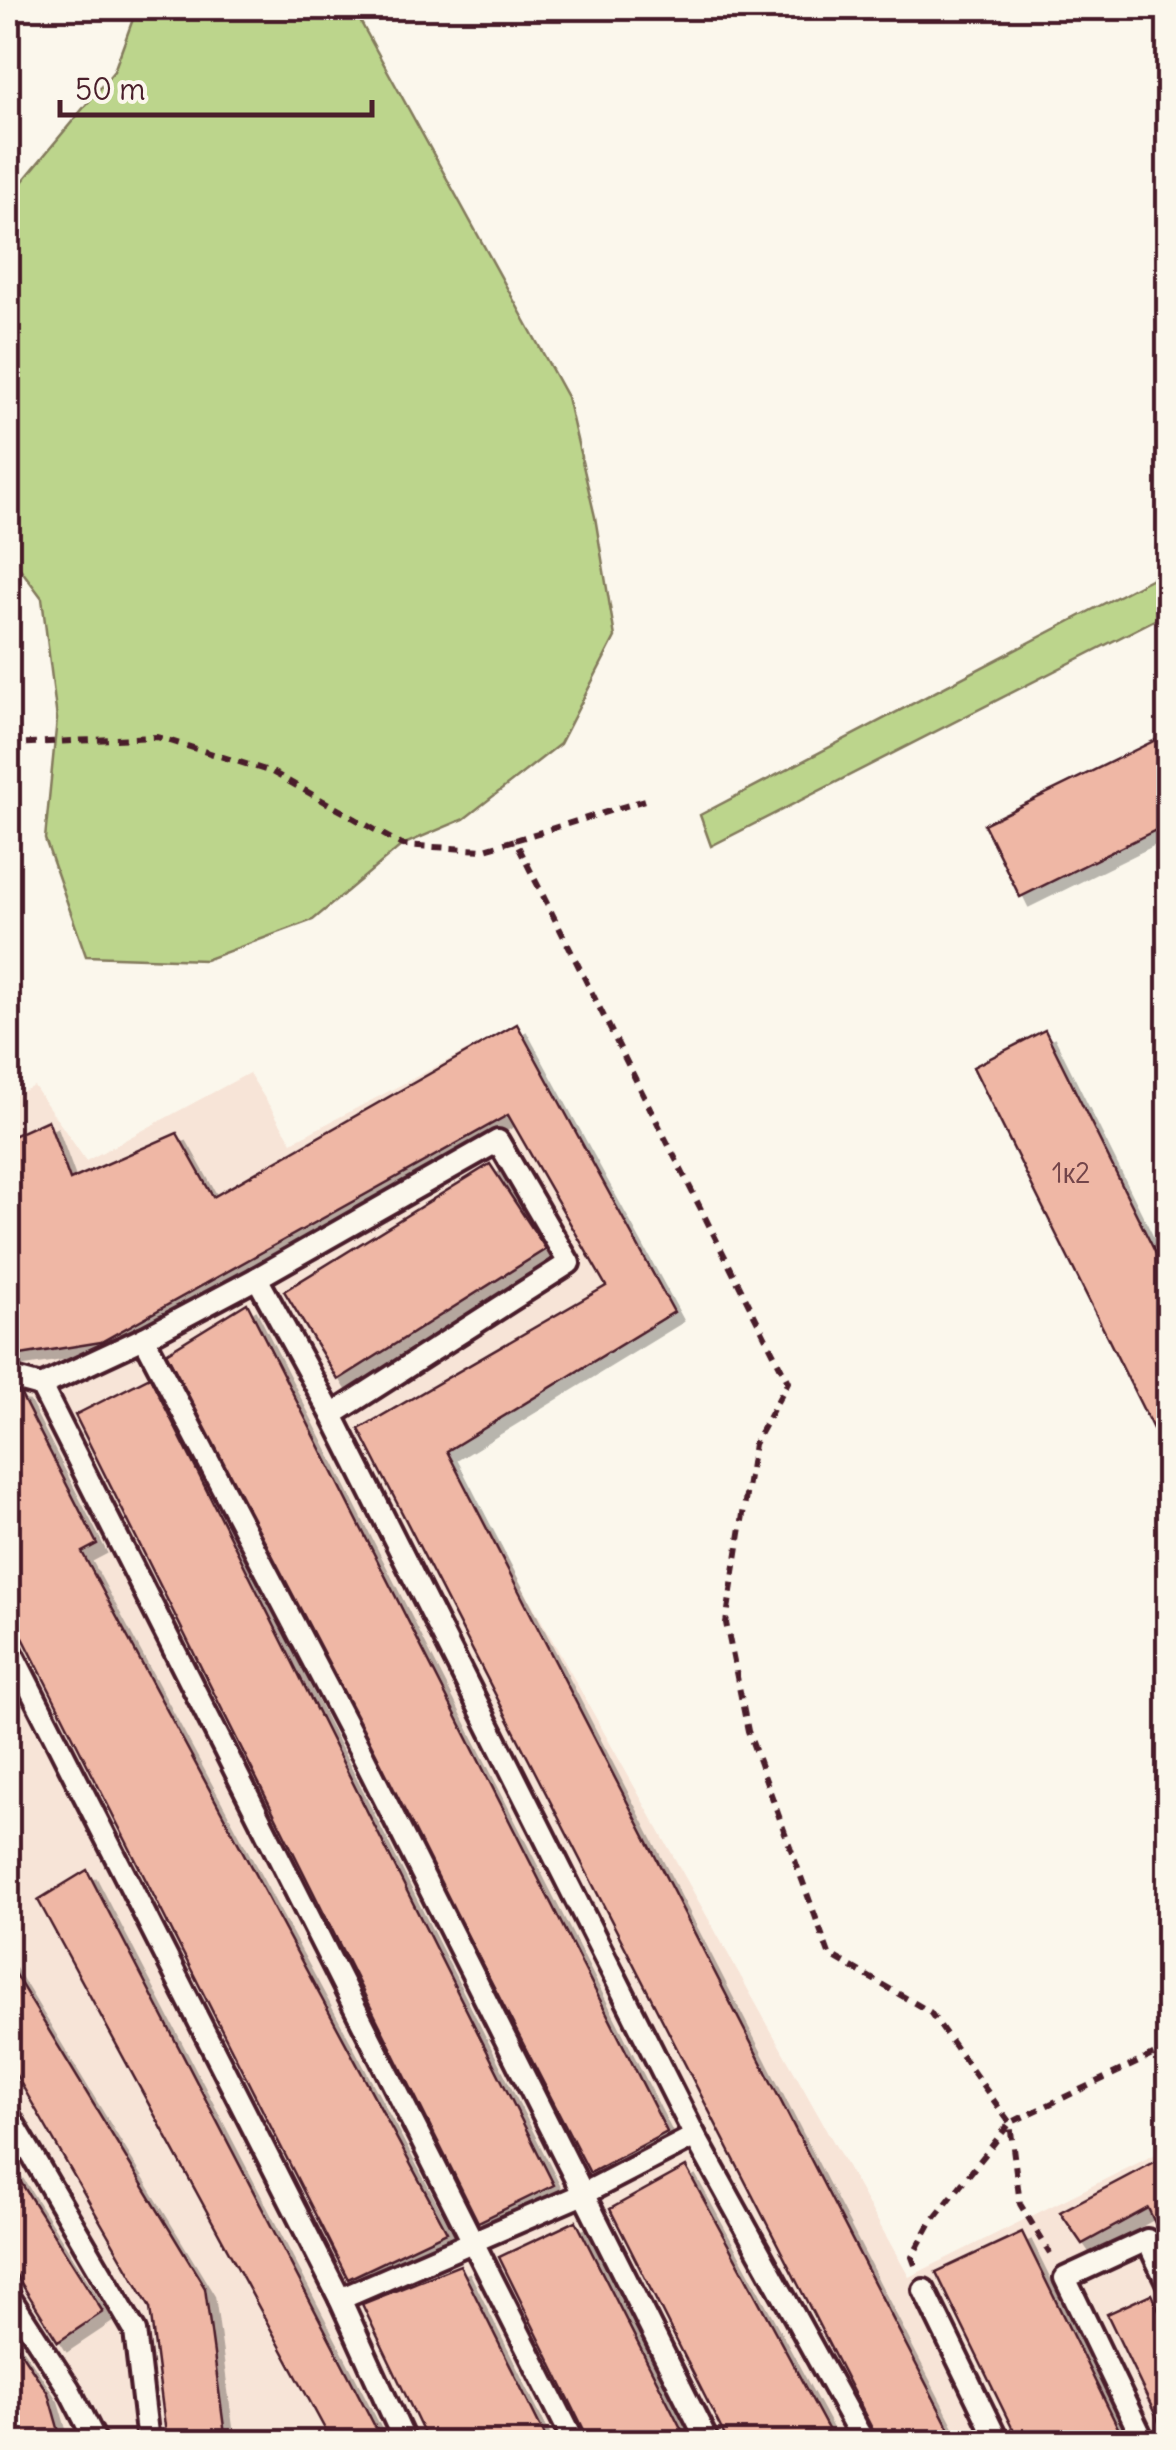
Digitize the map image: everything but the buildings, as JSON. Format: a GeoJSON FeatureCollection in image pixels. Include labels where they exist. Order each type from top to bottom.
{"type":"FeatureCollection","features":[{"type":"Feature","properties":{"kind":"lane"},"geometry":{"type":"LineString","coordinates":[[8,1376],[40,1386],[144,1338],[498,1141],[569,1263],[332,1415]]}},
{"type":"Feature","properties":{"kind":"lane"},"geometry":{"type":"LineString","coordinates":[[257,1278],[332,1415],[696,2136],[864,2442]]}},
{"type":"Feature","properties":{"kind":"lane"},"geometry":{"type":"LineString","coordinates":[[144,1338],[362,1754],[708,2442]]}},
{"type":"Feature","properties":{"kind":"lane"},"geometry":{"type":"LineString","coordinates":[[40,1386],[574,2442]]}},
{"type":"Feature","properties":{"kind":"lane"},"geometry":{"type":"LineString","coordinates":[[8,1645],[340,2299],[405,2442]]}},
{"type":"Feature","properties":{"kind":"lane"},"geometry":{"type":"LineString","coordinates":[[8,2114],[135,2332],[148,2442]]}},
{"type":"Feature","properties":{"kind":"lane"},"geometry":{"type":"LineString","coordinates":[[340,2299],[583,2194],[696,2136]]}},
{"type":"Feature","properties":{"kind":"lane"},"geometry":{"type":"LineString","coordinates":[[1144,2442],[1065,2278],[1147,2240],[1168,2284]]}},
{"type":"Feature","properties":{"kind":"lane"},"geometry":{"type":"LineString","coordinates":[[924,2290],[998,2442]]}},
{"type":"Feature","properties":{"kind":"lane"},"geometry":{"type":"LineString","coordinates":[[8,2294],[69,2389],[96,2442]]}},
{"type":"Feature","properties":{"kind":"path"},"geometry":{"type":"LineString","coordinates":[[8,744],[157,738],[272,772],[402,845],[482,850],[644,800]]}},
{"type":"Feature","properties":{"kind":"path"},"geometry":{"type":"LineString","coordinates":[[515,840],[788,1382],[754,1444],[726,1624],[748,1731],[829,1954],[930,2012],[1010,2123],[1020,2204],[1065,2278]]}},
{"type":"Feature","properties":{"kind":"path"},"geometry":{"type":"LineString","coordinates":[[924,2290],[912,2257],[930,2224],[1010,2123],[1168,2048]]}},
{"type":"Feature","properties":{"kind":"shaded area"},"geometry":{"type":"Polygon","coordinates":[[[517,1024],[674,1312],[447,1452],[909,2277],[1168,2148],[1168,2442],[8,2442],[8,1098],[34,1086],[86,1161],[249,1073],[292,1142],[517,1024]]]}},
{"type":"Feature","properties":{"kind":"green space"},"geometry":{"type":"Polygon","coordinates":[[[137,8],[353,8],[567,397],[595,517],[615,637],[560,744],[464,819],[402,845],[313,920],[205,960],[86,956],[45,839],[57,719],[42,598],[8,552],[8,199],[114,71],[137,8]]]}},
{"type":"Feature","properties":{"kind":"green space"},"geometry":{"type":"Polygon","coordinates":[[[1168,570],[1168,613],[711,846],[700,815],[1168,570]]]}}]}
